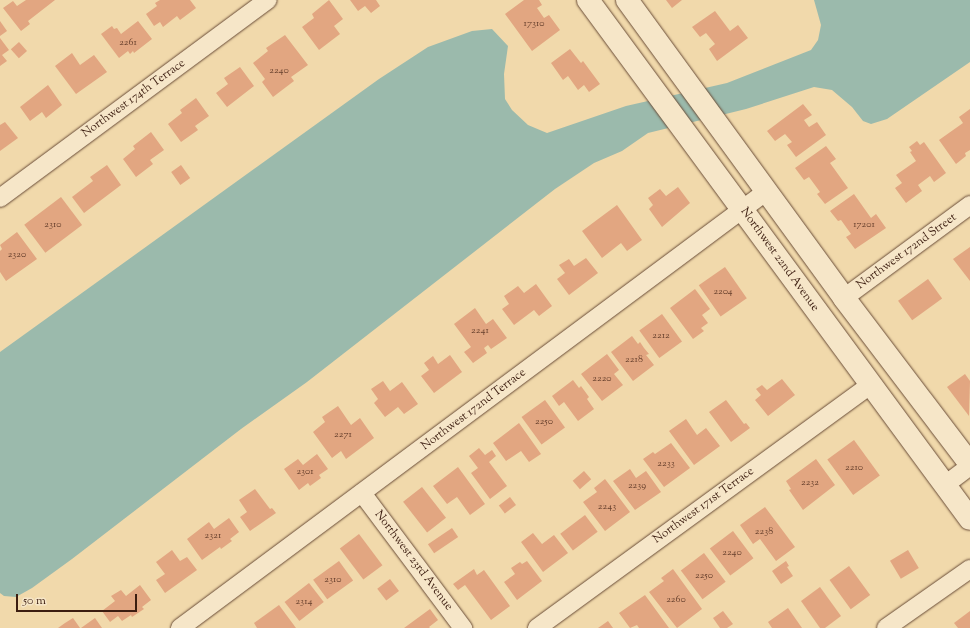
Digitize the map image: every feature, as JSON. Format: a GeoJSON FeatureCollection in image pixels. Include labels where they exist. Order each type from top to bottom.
{"type":"FeatureCollection","features":[{"type":"Feature","properties":{"kind":"main road","name":"Northwest 22nd Avenue"},"geometry":{"type":"LineString","coordinates":[[588,0],[970,519]]}},
{"type":"Feature","properties":{"kind":"main road"},"geometry":{"type":"LineString","coordinates":[[627,0],[844,298],[970,465]]}},
{"type":"Feature","properties":{"kind":"street","name":"Northwest 174th Terrace"},"geometry":{"type":"LineString","coordinates":[[0,198],[268,0]]}},
{"type":"Feature","properties":{"kind":"street","name":"Northwest 172nd Terrace"},"geometry":{"type":"LineString","coordinates":[[180,628],[743,211],[767,191]]}},
{"type":"Feature","properties":{"kind":"street","name":"Northwest 172nd Street"},"geometry":{"type":"LineString","coordinates":[[844,298],[970,206]]}},
{"type":"Feature","properties":{"kind":"street","name":"Northwest 171st Terrace"},"geometry":{"type":"LineString","coordinates":[[537,628],[870,385]]}},
{"type":"Feature","properties":{"kind":"street"},"geometry":{"type":"LineString","coordinates":[[945,485],[970,465]]}},
{"type":"Feature","properties":{"kind":"street","name":"Northwest 23rd Avenue"},"geometry":{"type":"LineString","coordinates":[[362,493],[463,628]]}},
{"type":"Feature","properties":{"kind":"street"},"geometry":{"type":"LineString","coordinates":[[886,628],[970,569]]}},
{"type":"Feature","properties":{"kind":"shaded area"},"geometry":{"type":"Polygon","coordinates":[[[814,0],[970,0],[970,62],[887,119],[871,124],[863,121],[852,107],[832,90],[814,87],[746,109],[648,133],[622,151],[594,163],[555,189],[307,382],[241,429],[32,588],[16,597],[4,596],[0,593],[0,352],[379,79],[428,47],[472,31],[492,29],[508,46],[504,74],[505,99],[512,110],[528,125],[547,133],[626,106],[727,83],[811,50],[818,40],[821,25],[814,0]]]}},
{"type":"Feature","properties":{"kind":"building"},"geometry":{"type":"Polygon","coordinates":[[[26,0],[55,0],[28,21],[30,24],[21,31],[3,8],[13,1],[17,6],[26,0]]]}},
{"type":"Feature","properties":{"kind":"building"},"geometry":{"type":"Polygon","coordinates":[[[160,0],[190,0],[196,8],[180,20],[177,16],[163,27],[160,22],[154,26],[146,14],[157,6],[155,3],[160,0]]]}},
{"type":"Feature","properties":{"kind":"building"},"geometry":{"type":"Polygon","coordinates":[[[329,0],[343,19],[334,26],[340,34],[319,50],[302,27],[314,18],[312,14],[329,0]]]}},
{"type":"Feature","properties":{"kind":"building"},"geometry":{"type":"Polygon","coordinates":[[[350,0],[376,0],[380,6],[371,13],[365,6],[358,11],[350,0]]]}},
{"type":"Feature","properties":{"kind":"building"},"geometry":{"type":"Polygon","coordinates":[[[524,0],[539,0],[542,5],[537,8],[544,18],[549,15],[560,30],[532,51],[505,14],[524,0]]]}},
{"type":"Feature","properties":{"kind":"building"},"geometry":{"type":"Polygon","coordinates":[[[666,0],[682,0],[672,8],[666,0]]]}},
{"type":"Feature","properties":{"kind":"building"},"geometry":{"type":"Polygon","coordinates":[[[715,11],[730,31],[738,25],[748,38],[717,61],[709,49],[715,44],[706,33],[700,37],[692,27],[715,11]]]}},
{"type":"Feature","properties":{"kind":"building"},"geometry":{"type":"Polygon","coordinates":[[[0,21],[7,31],[0,36],[0,21]]]}},
{"type":"Feature","properties":{"kind":"building"},"geometry":{"type":"Polygon","coordinates":[[[138,21],[152,39],[134,53],[133,51],[130,54],[128,51],[119,58],[101,34],[112,26],[114,29],[117,28],[121,34],[138,21]]]}},
{"type":"Feature","properties":{"kind":"building"},"geometry":{"type":"Polygon","coordinates":[[[285,35],[308,65],[291,77],[294,81],[273,97],[262,82],[265,79],[253,63],[268,51],[266,48],[285,35]]]}},
{"type":"Feature","properties":{"kind":"building"},"geometry":{"type":"Polygon","coordinates":[[[0,38],[9,50],[2,55],[7,61],[0,66],[0,38]]]}},
{"type":"Feature","properties":{"kind":"building"},"geometry":{"type":"Polygon","coordinates":[[[19,42],[27,51],[19,58],[11,49],[19,42]]]}},
{"type":"Feature","properties":{"kind":"building"},"geometry":{"type":"Polygon","coordinates":[[[570,49],[581,63],[583,61],[600,84],[589,92],[584,85],[578,90],[568,76],[563,80],[551,63],[570,49]]]}},
{"type":"Feature","properties":{"kind":"building"},"geometry":{"type":"Polygon","coordinates":[[[72,53],[80,65],[94,55],[107,72],[76,94],[55,66],[72,53]]]}},
{"type":"Feature","properties":{"kind":"building"},"geometry":{"type":"Polygon","coordinates":[[[240,67],[254,86],[227,107],[216,93],[228,84],[224,78],[240,67]]]}},
{"type":"Feature","properties":{"kind":"building"},"geometry":{"type":"Polygon","coordinates":[[[48,85],[62,105],[46,118],[42,112],[30,121],[20,107],[48,85]]]}},
{"type":"Feature","properties":{"kind":"building"},"geometry":{"type":"Polygon","coordinates":[[[196,98],[209,116],[195,126],[198,130],[181,142],[168,124],[182,113],[180,110],[196,98]]]}},
{"type":"Feature","properties":{"kind":"building"},"geometry":{"type":"Polygon","coordinates":[[[803,104],[812,115],[804,120],[809,127],[817,122],[826,135],[796,157],[787,145],[792,142],[785,134],[775,141],[767,131],[803,104]]]}},
{"type":"Feature","properties":{"kind":"building"},"geometry":{"type":"Polygon","coordinates":[[[970,109],[970,150],[965,153],[966,156],[956,164],[939,140],[963,123],[959,117],[970,109]]]}},
{"type":"Feature","properties":{"kind":"building"},"geometry":{"type":"Polygon","coordinates":[[[5,122],[18,138],[0,151],[0,125],[5,122]]]}},
{"type":"Feature","properties":{"kind":"building"},"geometry":{"type":"Polygon","coordinates":[[[151,132],[164,150],[150,160],[153,164],[136,177],[123,159],[135,149],[133,146],[151,132]]]}},
{"type":"Feature","properties":{"kind":"building"},"geometry":{"type":"Polygon","coordinates":[[[917,141],[920,145],[924,142],[946,173],[934,182],[930,176],[918,185],[922,191],[906,203],[895,188],[902,183],[896,175],[916,161],[910,152],[912,151],[909,147],[917,141]]]}},
{"type":"Feature","properties":{"kind":"building"},"geometry":{"type":"Polygon","coordinates":[[[826,146],[836,159],[830,163],[848,188],[825,204],[817,194],[820,192],[809,177],[804,180],[795,168],[826,146]]]}},
{"type":"Feature","properties":{"kind":"building"},"geometry":{"type":"Polygon","coordinates":[[[107,165],[121,185],[84,213],[72,197],[93,181],[90,177],[107,165]]]}},
{"type":"Feature","properties":{"kind":"building"},"geometry":{"type":"Polygon","coordinates":[[[181,165],[190,178],[180,185],[171,172],[181,165]]]}},
{"type":"Feature","properties":{"kind":"building"},"geometry":{"type":"Polygon","coordinates":[[[678,187],[690,203],[662,227],[649,209],[653,205],[648,198],[660,189],[666,196],[678,187]]]}},
{"type":"Feature","properties":{"kind":"building"},"geometry":{"type":"Polygon","coordinates":[[[854,194],[871,218],[876,214],[886,228],[855,249],[846,237],[851,234],[841,220],[838,221],[830,211],[854,194]]]}},
{"type":"Feature","properties":{"kind":"building"},"geometry":{"type":"Polygon","coordinates":[[[61,197],[82,225],[45,253],[24,225],[61,197]]]}},
{"type":"Feature","properties":{"kind":"building"},"geometry":{"type":"Polygon","coordinates":[[[617,205],[642,240],[627,251],[621,243],[602,258],[582,231],[617,205]]]}},
{"type":"Feature","properties":{"kind":"building"},"geometry":{"type":"Polygon","coordinates":[[[17,232],[37,259],[6,281],[0,272],[0,251],[2,249],[0,245],[17,232]]]}},
{"type":"Feature","properties":{"kind":"building"},"geometry":{"type":"Polygon","coordinates":[[[970,247],[970,281],[953,259],[970,247]]]}},
{"type":"Feature","properties":{"kind":"building"},"geometry":{"type":"Polygon","coordinates":[[[586,258],[598,273],[569,295],[557,279],[565,273],[559,265],[569,259],[574,266],[586,258]]]}},
{"type":"Feature","properties":{"kind":"building"},"geometry":{"type":"Polygon","coordinates":[[[725,267],[747,298],[721,316],[699,285],[725,267]]]}},
{"type":"Feature","properties":{"kind":"building"},"geometry":{"type":"Polygon","coordinates":[[[928,279],[942,298],[912,320],[898,301],[928,279]]]}},
{"type":"Feature","properties":{"kind":"building"},"geometry":{"type":"Polygon","coordinates":[[[536,284],[552,306],[539,316],[534,310],[514,325],[502,309],[509,304],[504,296],[518,286],[524,293],[536,284]]]}},
{"type":"Feature","properties":{"kind":"building"},"geometry":{"type":"Polygon","coordinates":[[[695,289],[710,309],[702,315],[708,323],[701,328],[704,331],[693,339],[670,308],[695,289]]]}},
{"type":"Feature","properties":{"kind":"building"},"geometry":{"type":"Polygon","coordinates":[[[475,308],[486,324],[493,319],[507,338],[491,349],[488,345],[484,348],[487,353],[473,363],[464,352],[471,347],[454,324],[475,308]]]}},
{"type":"Feature","properties":{"kind":"building"},"geometry":{"type":"Polygon","coordinates":[[[662,314],[682,342],[659,358],[639,330],[662,314]]]}},
{"type":"Feature","properties":{"kind":"building"},"geometry":{"type":"Polygon","coordinates":[[[632,336],[638,344],[640,342],[649,354],[646,355],[654,365],[633,381],[611,352],[632,336]]]}},
{"type":"Feature","properties":{"kind":"building"},"geometry":{"type":"Polygon","coordinates":[[[607,354],[619,370],[614,374],[623,385],[602,401],[581,374],[607,354]]]}},
{"type":"Feature","properties":{"kind":"building"},"geometry":{"type":"Polygon","coordinates":[[[450,355],[462,372],[434,393],[421,376],[429,370],[424,363],[433,356],[438,364],[450,355]]]}},
{"type":"Feature","properties":{"kind":"building"},"geometry":{"type":"Polygon","coordinates":[[[965,374],[970,381],[969,416],[947,387],[965,374]]]}},
{"type":"Feature","properties":{"kind":"building"},"geometry":{"type":"Polygon","coordinates":[[[782,379],[795,395],[768,416],[755,400],[761,395],[756,389],[762,385],[767,390],[782,379]]]}},
{"type":"Feature","properties":{"kind":"building"},"geometry":{"type":"Polygon","coordinates":[[[573,380],[579,388],[581,386],[589,397],[587,399],[594,409],[578,421],[564,402],[559,406],[552,396],[573,380]]]}},
{"type":"Feature","properties":{"kind":"building"},"geometry":{"type":"Polygon","coordinates":[[[383,381],[390,391],[402,382],[418,404],[404,414],[398,407],[385,417],[374,403],[378,399],[371,389],[383,381]]]}},
{"type":"Feature","properties":{"kind":"building"},"geometry":{"type":"Polygon","coordinates":[[[545,400],[565,428],[542,445],[522,417],[545,400]]]}},
{"type":"Feature","properties":{"kind":"building"},"geometry":{"type":"Polygon","coordinates":[[[726,400],[744,424],[746,423],[750,428],[731,442],[709,412],[726,400]]]}},
{"type":"Feature","properties":{"kind":"building"},"geometry":{"type":"Polygon","coordinates":[[[338,406],[351,425],[360,418],[374,438],[346,459],[341,451],[332,458],[313,432],[325,422],[322,417],[338,406]]]}},
{"type":"Feature","properties":{"kind":"building"},"geometry":{"type":"Polygon","coordinates":[[[686,419],[697,435],[706,428],[720,446],[694,465],[669,431],[686,419]]]}},
{"type":"Feature","properties":{"kind":"building"},"geometry":{"type":"Polygon","coordinates":[[[519,423],[541,454],[529,462],[521,451],[506,461],[493,443],[519,423]]]}},
{"type":"Feature","properties":{"kind":"building"},"geometry":{"type":"Polygon","coordinates":[[[854,440],[880,476],[853,495],[827,459],[854,440]]]}},
{"type":"Feature","properties":{"kind":"building"},"geometry":{"type":"Polygon","coordinates":[[[671,443],[690,468],[664,487],[643,459],[653,452],[655,454],[671,443]]]}},
{"type":"Feature","properties":{"kind":"building"},"geometry":{"type":"Polygon","coordinates":[[[479,448],[485,455],[492,450],[496,456],[489,462],[507,486],[490,499],[471,473],[478,468],[469,456],[479,448]]]}},
{"type":"Feature","properties":{"kind":"building"},"geometry":{"type":"Polygon","coordinates":[[[317,454],[328,469],[319,475],[321,478],[310,486],[308,483],[299,490],[284,469],[298,459],[303,465],[317,454]]]}},
{"type":"Feature","properties":{"kind":"building"},"geometry":{"type":"Polygon","coordinates":[[[816,459],[835,485],[803,510],[789,490],[791,489],[786,481],[816,459]]]}},
{"type":"Feature","properties":{"kind":"building"},"geometry":{"type":"Polygon","coordinates":[[[458,467],[485,504],[470,515],[457,497],[447,504],[433,486],[458,467]]]}},
{"type":"Feature","properties":{"kind":"building"},"geometry":{"type":"Polygon","coordinates":[[[630,469],[636,478],[646,471],[661,492],[635,510],[613,481],[630,469]]]}},
{"type":"Feature","properties":{"kind":"building"},"geometry":{"type":"Polygon","coordinates":[[[584,471],[591,479],[580,489],[573,481],[584,471]]]}},
{"type":"Feature","properties":{"kind":"building"},"geometry":{"type":"Polygon","coordinates":[[[605,479],[630,512],[605,531],[583,502],[597,492],[594,488],[605,479]]]}},
{"type":"Feature","properties":{"kind":"building"},"geometry":{"type":"Polygon","coordinates":[[[422,487],[446,518],[427,533],[403,502],[422,487]]]}},
{"type":"Feature","properties":{"kind":"building"},"geometry":{"type":"Polygon","coordinates":[[[255,489],[270,509],[272,508],[276,513],[250,531],[240,517],[247,512],[239,500],[255,489]]]}},
{"type":"Feature","properties":{"kind":"building"},"geometry":{"type":"Polygon","coordinates":[[[510,497],[516,505],[505,513],[499,505],[510,497]]]}},
{"type":"Feature","properties":{"kind":"building"},"geometry":{"type":"Polygon","coordinates":[[[765,507],[795,547],[776,561],[760,539],[753,544],[740,525],[765,507]]]}},
{"type":"Feature","properties":{"kind":"building"},"geometry":{"type":"Polygon","coordinates":[[[585,515],[598,532],[573,550],[560,534],[585,515]]]}},
{"type":"Feature","properties":{"kind":"building"},"geometry":{"type":"Polygon","coordinates":[[[229,518],[239,532],[230,539],[232,541],[221,549],[220,547],[202,560],[187,539],[209,522],[214,529],[229,518]]]}},
{"type":"Feature","properties":{"kind":"building"},"geometry":{"type":"Polygon","coordinates":[[[452,528],[458,537],[434,553],[428,544],[452,528]]]}},
{"type":"Feature","properties":{"kind":"building"},"geometry":{"type":"Polygon","coordinates":[[[733,531],[753,558],[730,576],[710,548],[733,531]]]}},
{"type":"Feature","properties":{"kind":"building"},"geometry":{"type":"Polygon","coordinates":[[[533,533],[542,544],[554,535],[568,553],[543,572],[521,542],[533,533]]]}},
{"type":"Feature","properties":{"kind":"building"},"geometry":{"type":"Polygon","coordinates":[[[359,534],[382,565],[363,580],[340,548],[359,534]]]}},
{"type":"Feature","properties":{"kind":"building"},"geometry":{"type":"Polygon","coordinates":[[[172,550],[180,561],[187,557],[197,570],[165,593],[156,580],[165,574],[156,562],[172,550]]]}},
{"type":"Feature","properties":{"kind":"building"},"geometry":{"type":"Polygon","coordinates":[[[908,550],[919,568],[901,579],[890,561],[908,550]]]}},
{"type":"Feature","properties":{"kind":"building"},"geometry":{"type":"Polygon","coordinates":[[[704,553],[726,582],[703,599],[681,570],[704,553]]]}},
{"type":"Feature","properties":{"kind":"building"},"geometry":{"type":"Polygon","coordinates":[[[339,561],[353,580],[327,599],[313,580],[339,561]]]}},
{"type":"Feature","properties":{"kind":"building"},"geometry":{"type":"Polygon","coordinates":[[[527,561],[542,581],[517,600],[504,582],[515,574],[511,568],[520,562],[522,564],[527,561]]]}},
{"type":"Feature","properties":{"kind":"building"},"geometry":{"type":"Polygon","coordinates":[[[786,561],[789,566],[787,567],[793,576],[781,584],[772,571],[786,561]]]}},
{"type":"Feature","properties":{"kind":"building"},"geometry":{"type":"Polygon","coordinates":[[[849,566],[870,595],[851,609],[830,580],[849,566]]]}},
{"type":"Feature","properties":{"kind":"building"},"geometry":{"type":"Polygon","coordinates":[[[474,569],[477,575],[484,570],[510,606],[491,620],[465,585],[458,590],[453,584],[474,569]]]}},
{"type":"Feature","properties":{"kind":"building"},"geometry":{"type":"Polygon","coordinates":[[[673,569],[702,609],[677,628],[649,592],[664,581],[661,578],[673,569]]]}},
{"type":"Feature","properties":{"kind":"building"},"geometry":{"type":"Polygon","coordinates":[[[390,579],[399,591],[386,601],[377,589],[390,579]]]}},
{"type":"Feature","properties":{"kind":"building"},"geometry":{"type":"Polygon","coordinates":[[[309,583],[324,602],[299,621],[285,602],[309,583]]]}},
{"type":"Feature","properties":{"kind":"building"},"geometry":{"type":"Polygon","coordinates":[[[140,585],[151,600],[142,607],[144,609],[132,617],[131,615],[122,621],[118,616],[110,622],[102,611],[115,601],[111,596],[121,590],[126,596],[140,585]]]}},
{"type":"Feature","properties":{"kind":"building"},"geometry":{"type":"Polygon","coordinates":[[[820,587],[841,616],[825,628],[820,628],[801,601],[820,587]]]}},
{"type":"Feature","properties":{"kind":"building"},"geometry":{"type":"Polygon","coordinates":[[[645,595],[669,628],[639,628],[637,625],[630,628],[619,613],[645,595]]]}},
{"type":"Feature","properties":{"kind":"building"},"geometry":{"type":"Polygon","coordinates":[[[279,605],[296,628],[257,628],[254,623],[279,605]]]}},
{"type":"Feature","properties":{"kind":"building"},"geometry":{"type":"Polygon","coordinates":[[[788,608],[802,628],[772,628],[768,622],[788,608]]]}},
{"type":"Feature","properties":{"kind":"building"},"geometry":{"type":"Polygon","coordinates":[[[430,609],[438,620],[429,627],[430,628],[404,628],[430,609]]]}},
{"type":"Feature","properties":{"kind":"building"},"geometry":{"type":"Polygon","coordinates":[[[723,611],[733,624],[727,628],[720,628],[713,618],[723,611]]]}},
{"type":"Feature","properties":{"kind":"building"},"geometry":{"type":"Polygon","coordinates":[[[970,611],[970,628],[958,628],[954,623],[970,611]]]}},
{"type":"Feature","properties":{"kind":"building"},"geometry":{"type":"Polygon","coordinates":[[[73,618],[80,628],[58,628],[65,623],[73,618]]]}},
{"type":"Feature","properties":{"kind":"building"},"geometry":{"type":"Polygon","coordinates":[[[95,618],[102,628],[81,628],[95,618]]]}},
{"type":"Feature","properties":{"kind":"building"},"geometry":{"type":"Polygon","coordinates":[[[608,621],[613,628],[598,628],[608,621]]]}}]}
